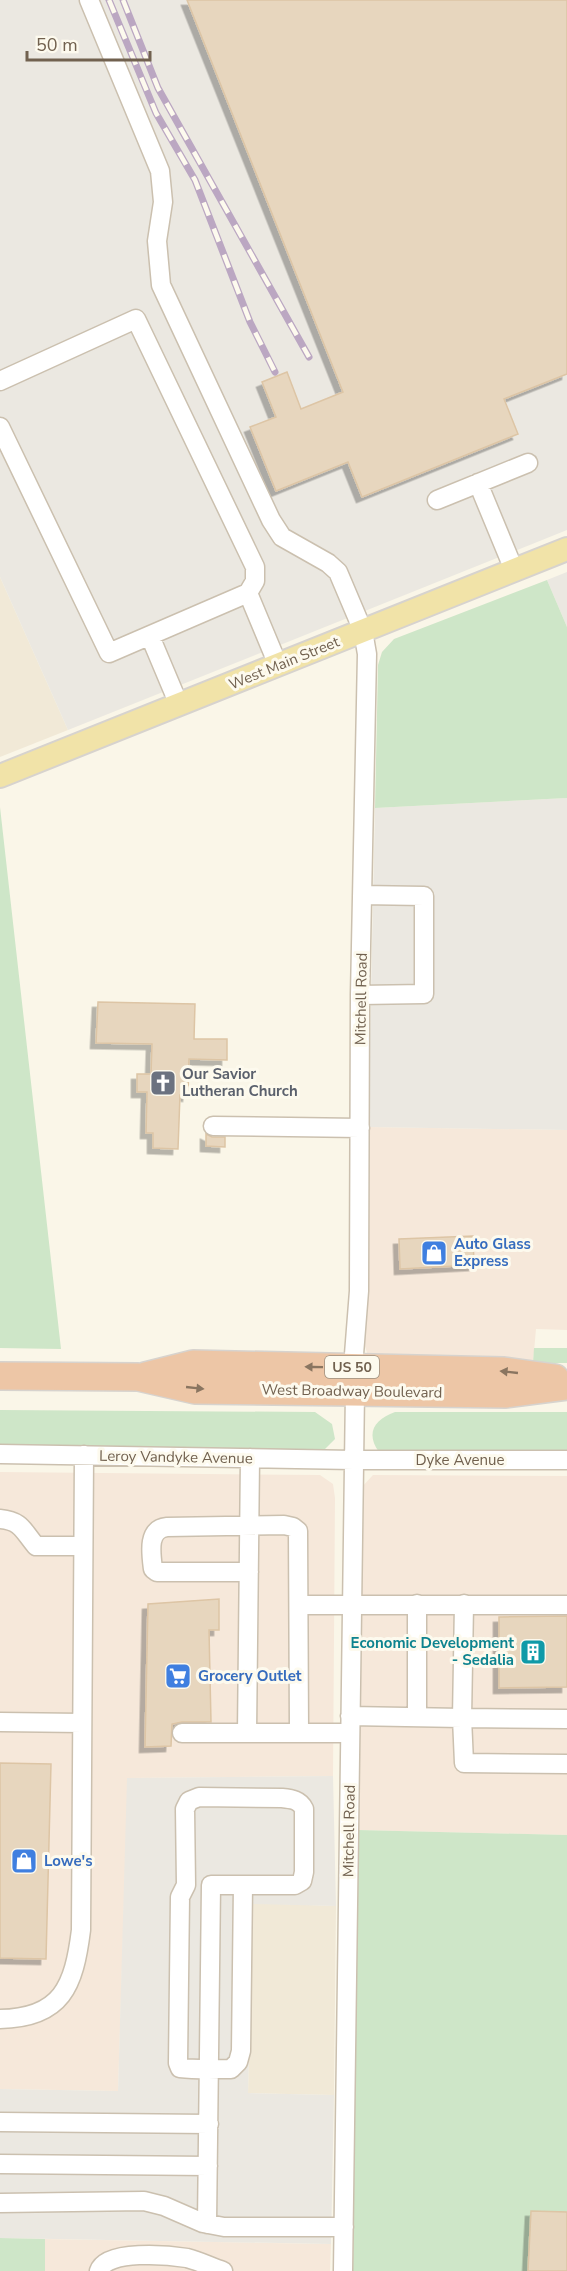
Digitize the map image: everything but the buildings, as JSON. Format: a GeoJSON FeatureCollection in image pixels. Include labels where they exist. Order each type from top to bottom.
{"type":"FeatureCollection","features":[{"type":"Feature","properties":{"kind":"highway","name":"West Broadway Boulevard"},"geometry":{"type":"LineString","coordinates":[[0,1376],[138,1377],[195,1390],[504,1371],[567,1380]]}},
{"type":"Feature","properties":{"kind":"highway","name":"West Broadway Boulevard"},"geometry":{"type":"LineString","coordinates":[[354,1379],[506,1394],[567,1386]]}},
{"type":"Feature","properties":{"kind":"main road","name":"West Main Street"},"geometry":{"type":"LineString","coordinates":[[0,776],[567,549]]}},
{"type":"Feature","properties":{"kind":"street","name":"Mitchell Road"},"geometry":{"type":"LineString","coordinates":[[89,0],[160,171],[163,202],[157,241],[160,285],[271,520],[282,537],[328,563],[338,572],[363,631],[367,654],[360,995],[359,1291],[354,1379],[344,2271]]}},
{"type":"Feature","properties":{"kind":"street"},"geometry":{"type":"LineString","coordinates":[[0,381],[136,319],[255,567],[255,581],[248,593],[109,653],[0,427]]}},
{"type":"Feature","properties":{"kind":"street"},"geometry":{"type":"LineString","coordinates":[[437,500],[528,463]]}},
{"type":"Feature","properties":{"kind":"street"},"geometry":{"type":"LineString","coordinates":[[478,483],[514,570]]}},
{"type":"Feature","properties":{"kind":"street"},"geometry":{"type":"LineString","coordinates":[[248,593],[278,665]]}},
{"type":"Feature","properties":{"kind":"street"},"geometry":{"type":"LineString","coordinates":[[150,636],[179,705]]}},
{"type":"Feature","properties":{"kind":"street"},"geometry":{"type":"LineString","coordinates":[[360,995],[424,994],[424,896],[362,895]]}},
{"type":"Feature","properties":{"kind":"street"},"geometry":{"type":"LineString","coordinates":[[213,1126],[360,1128]]}},
{"type":"Feature","properties":{"kind":"street","name":"Leroy Vandyke Avenue"},"geometry":{"type":"LineString","coordinates":[[0,1454],[353,1460]]}},
{"type":"Feature","properties":{"kind":"street"},"geometry":{"type":"LineString","coordinates":[[0,2019],[21,2019],[38,2014],[50,2007],[64,1993],[76,1966],[81,1930],[84,1455]]}},
{"type":"Feature","properties":{"kind":"street"},"geometry":{"type":"LineString","coordinates":[[247,1733],[250,1458]]}},
{"type":"Feature","properties":{"kind":"street","name":"Dyke Avenue"},"geometry":{"type":"LineString","coordinates":[[353,1460],[567,1460]]}},
{"type":"Feature","properties":{"kind":"street"},"geometry":{"type":"LineString","coordinates":[[0,1519],[11,1520],[18,1524],[36,1546],[83,1546]]}},
{"type":"Feature","properties":{"kind":"street"},"geometry":{"type":"LineString","coordinates":[[249,1572],[157,1572],[153,1569],[154,1533],[160,1528],[284,1525],[298,1531],[298,1732]]}},
{"type":"Feature","properties":{"kind":"street"},"geometry":{"type":"LineString","coordinates":[[417,1604],[417,1716]]}},
{"type":"Feature","properties":{"kind":"street"},"geometry":{"type":"LineString","coordinates":[[464,1604],[462,1718],[464,1763],[567,1764]]}},
{"type":"Feature","properties":{"kind":"street"},"geometry":{"type":"LineString","coordinates":[[299,1605],[567,1605]]}},
{"type":"Feature","properties":{"kind":"street"},"geometry":{"type":"LineString","coordinates":[[182,1734],[298,1732],[417,1716],[567,1719]]}},
{"type":"Feature","properties":{"kind":"street"},"geometry":{"type":"LineString","coordinates":[[0,1722],[82,1723]]}},
{"type":"Feature","properties":{"kind":"street"},"geometry":{"type":"LineString","coordinates":[[186,1885],[211,1885],[243,1885],[295,1885],[302,1881],[304,1809],[301,1804],[295,1800],[282,1798],[199,1797],[193,1798],[185,1809],[186,1885],[180,1897],[178,2063],[180,2068],[209,2069],[231,2069],[238,2062],[241,2051],[243,1885]]}},
{"type":"Feature","properties":{"kind":"street"},"geometry":{"type":"LineString","coordinates":[[207,2224],[211,1885]]}},
{"type":"Feature","properties":{"kind":"street"},"geometry":{"type":"LineString","coordinates":[[0,2122],[209,2124]]}},
{"type":"Feature","properties":{"kind":"street"},"geometry":{"type":"LineString","coordinates":[[0,2164],[208,2166]]}},
{"type":"Feature","properties":{"kind":"street"},"geometry":{"type":"LineString","coordinates":[[0,2203],[144,2201],[164,2206],[207,2224],[224,2227],[344,2227]]}},
{"type":"Feature","properties":{"kind":"street"},"geometry":{"type":"LineString","coordinates":[[99,2271],[100,2266],[107,2261],[122,2256],[141,2256],[188,2259],[223,2271]]}},
{"type":"Feature","properties":{"kind":"shaded area"},"geometry":{"type":"Polygon","coordinates":[[[0,0],[567,0],[567,530],[68,730],[0,577],[0,0]]]}},
{"type":"Feature","properties":{"kind":"shaded area"},"geometry":{"type":"Polygon","coordinates":[[[567,572],[567,627],[547,580],[567,572]]]}},
{"type":"Feature","properties":{"kind":"shaded area"},"geometry":{"type":"Polygon","coordinates":[[[0,577],[68,730],[0,757],[0,577]]]}},
{"type":"Feature","properties":{"kind":"shaded area"},"geometry":{"type":"Polygon","coordinates":[[[567,798],[567,1130],[368,1127],[375,808],[567,798]]]}},
{"type":"Feature","properties":{"kind":"shaded area"},"geometry":{"type":"Polygon","coordinates":[[[368,1127],[567,1130],[567,1330],[536,1329],[533,1363],[368,1356],[364,1343],[368,1127]]]}},
{"type":"Feature","properties":{"kind":"shaded area"},"geometry":{"type":"Polygon","coordinates":[[[0,1472],[320,1475],[333,1484],[335,1498],[333,1776],[128,1778],[118,2091],[0,2089],[0,1472]]]}},
{"type":"Feature","properties":{"kind":"shaded area"},"geometry":{"type":"Polygon","coordinates":[[[373,1475],[567,1476],[567,1835],[358,1830],[361,1488],[373,1475]]]}},
{"type":"Feature","properties":{"kind":"shaded area"},"geometry":{"type":"Polygon","coordinates":[[[333,1776],[336,1906],[253,1904],[248,2093],[334,2095],[331,2244],[0,2238],[0,2089],[118,2091],[127,1778],[333,1776]]]}},
{"type":"Feature","properties":{"kind":"shaded area"},"geometry":{"type":"Polygon","coordinates":[[[253,1903],[336,1906],[334,2095],[248,2093],[253,1903]]]}},
{"type":"Feature","properties":{"kind":"shaded area"},"geometry":{"type":"Polygon","coordinates":[[[45,2239],[331,2244],[330,2271],[45,2271],[45,2239]]]}},
{"type":"Feature","properties":{"kind":"green space"},"geometry":{"type":"Polygon","coordinates":[[[547,580],[567,627],[567,798],[375,808],[378,665],[382,652],[394,639],[547,580]]]}},
{"type":"Feature","properties":{"kind":"green space"},"geometry":{"type":"Polygon","coordinates":[[[0,807],[61,1349],[0,1348],[0,807]]]}},
{"type":"Feature","properties":{"kind":"green space"},"geometry":{"type":"Polygon","coordinates":[[[534,1348],[567,1348],[567,1363],[533,1363],[534,1348]]]}},
{"type":"Feature","properties":{"kind":"green space"},"geometry":{"type":"Polygon","coordinates":[[[0,1410],[315,1412],[332,1424],[335,1439],[324,1450],[306,1453],[0,1450],[0,1410]]]}},
{"type":"Feature","properties":{"kind":"green space"},"geometry":{"type":"Polygon","coordinates":[[[395,1412],[567,1412],[567,1454],[379,1452],[373,1439],[374,1428],[382,1419],[395,1412]]]}},
{"type":"Feature","properties":{"kind":"green space"},"geometry":{"type":"Polygon","coordinates":[[[358,1830],[567,1835],[567,2212],[528,2271],[353,2271],[358,1830]]]}},
{"type":"Feature","properties":{"kind":"green space"},"geometry":{"type":"Polygon","coordinates":[[[0,2238],[45,2239],[45,2271],[0,2271],[0,2238]]]}},
{"type":"Feature","properties":{"kind":"railway"},"geometry":{"type":"LineString","coordinates":[[109,0],[156,113],[195,180],[250,322],[275,372]]}},
{"type":"Feature","properties":{"kind":"railway"},"geometry":{"type":"LineString","coordinates":[[123,0],[158,88],[309,357]]}},
{"type":"Feature","properties":{"kind":"place","name":"Our Savior Lutheran Church"},"geometry":{"type":"Point","coordinates":[163,1083]}},
{"type":"Feature","properties":{"kind":"place","name":"Auto Glass Express"},"geometry":{"type":"Point","coordinates":[434,1253]}},
{"type":"Feature","properties":{"kind":"place","name":"Economic Development - Sedalia"},"geometry":{"type":"Point","coordinates":[533,1652]}},
{"type":"Feature","properties":{"kind":"place","name":"Grocery Outlet"},"geometry":{"type":"Point","coordinates":[178,1676]}},
{"type":"Feature","properties":{"kind":"place","name":"Lowe's"},"geometry":{"type":"Point","coordinates":[24,1861]}}]}
